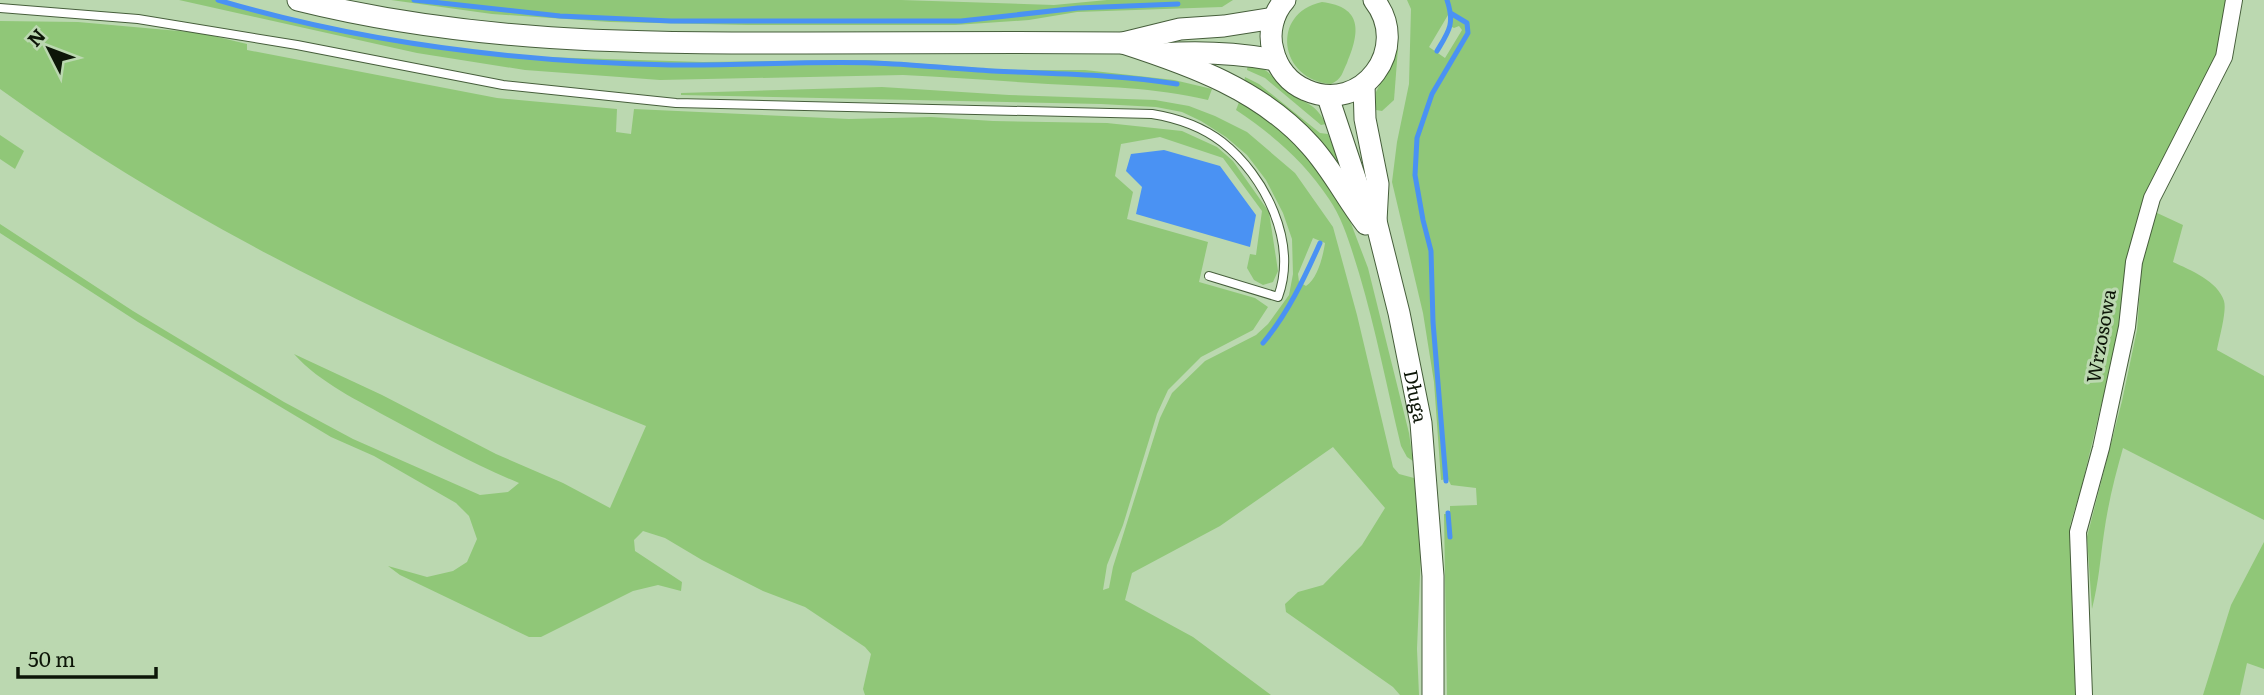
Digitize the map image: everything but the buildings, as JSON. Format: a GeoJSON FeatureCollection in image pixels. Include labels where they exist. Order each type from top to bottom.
{"type":"FeatureCollection","features":[{"type":"Feature","properties":{"kind":"main road"},"geometry":{"type":"LineString","coordinates":[[298,0],[470,31],[602,42],[693,44],[1123,43],[1180,29],[1224,26],[1280,9]]}},
{"type":"Feature","properties":{"kind":"main road"},"geometry":{"type":"LineString","coordinates":[[1280,9],[1271,32],[1276,60],[1285,75],[1298,87],[1328,97],[1347,93],[1364,85],[1383,60],[1388,42],[1387,24],[1374,0]]}},
{"type":"Feature","properties":{"kind":"main road"},"geometry":{"type":"LineString","coordinates":[[1123,43],[1159,54],[1230,85],[1256,98],[1278,114],[1326,164],[1381,243]]}},
{"type":"Feature","properties":{"kind":"main road"},"geometry":{"type":"LineString","coordinates":[[1159,54],[1237,53],[1276,60]]}},
{"type":"Feature","properties":{"kind":"main road","name":"Długa"},"geometry":{"type":"LineString","coordinates":[[1364,85],[1365,119],[1378,184],[1376,220],[1399,313],[1421,423],[1433,576],[1433,695]]}},
{"type":"Feature","properties":{"kind":"main road","name":"Długa"},"geometry":{"type":"LineString","coordinates":[[1328,97],[1357,184],[1376,220]]}},
{"type":"Feature","properties":{"kind":"street","name":"Wrzosowa"},"geometry":{"type":"LineString","coordinates":[[2084,695],[2078,532],[2101,448],[2127,327],[2134,262],[2152,198],[2224,57],[2234,0]]}},
{"type":"Feature","properties":{"kind":"lane"},"geometry":{"type":"LineString","coordinates":[[0,8],[138,19],[297,45],[503,85],[676,103],[1152,114],[1174,118],[1196,126],[1222,142],[1243,163],[1274,211],[1280,233],[1284,258],[1282,285],[1278,297],[1209,276]]}},
{"type":"Feature","properties":{"kind":"green space"},"geometry":{"type":"Polygon","coordinates":[[[179,0],[224,0],[272,14],[403,42],[511,56],[703,62],[869,60],[1009,70],[1085,70],[1174,80],[1212,89],[1208,100],[1128,88],[903,75],[660,80],[525,70],[417,53],[179,0]]]}},
{"type":"Feature","properties":{"kind":"green space"},"geometry":{"type":"Polygon","coordinates":[[[391,0],[901,0],[1054,5],[1107,0],[1233,0],[1222,7],[1077,12],[1029,20],[955,25],[748,25],[610,22],[492,14],[391,0]]]}},
{"type":"Feature","properties":{"kind":"green space"},"geometry":{"type":"Polygon","coordinates":[[[1407,0],[2229,0],[2219,53],[2156,173],[2128,262],[2120,327],[2070,525],[2077,695],[1447,695],[1444,514],[1450,514],[1450,506],[1477,505],[1476,488],[1451,485],[1448,479],[1441,480],[1434,382],[1423,313],[1392,182],[1409,84],[1411,9],[1407,0]],[[1448,15],[1429,47],[1445,58],[1462,30],[1459,26],[1454,28],[1448,25],[1448,15]]]}},
{"type":"Feature","properties":{"kind":"green space"},"geometry":{"type":"Polygon","coordinates":[[[1322,2],[1345,9],[1355,23],[1356,31],[1340,78],[1331,84],[1314,80],[1300,71],[1288,46],[1288,32],[1294,19],[1305,9],[1322,2]]]}},
{"type":"Feature","properties":{"kind":"green space"},"geometry":{"type":"Polygon","coordinates":[[[0,21],[78,22],[201,33],[247,44],[247,50],[497,98],[617,109],[616,132],[631,134],[634,109],[849,119],[931,117],[1107,123],[1182,131],[1217,147],[1233,161],[1269,212],[1278,271],[1273,282],[1263,285],[1254,280],[1247,268],[1250,254],[1256,255],[1262,211],[1223,158],[1160,137],[1121,144],[1115,176],[1133,192],[1127,219],[1208,242],[1199,282],[1255,298],[1268,307],[1253,330],[1201,357],[1168,390],[1157,414],[1123,525],[1107,565],[1103,590],[1109,588],[1113,567],[1160,418],[1172,393],[1205,361],[1256,335],[1268,324],[1289,295],[1293,274],[1292,239],[1283,213],[1266,180],[1247,155],[1201,121],[1182,112],[1156,107],[681,93],[882,87],[1155,100],[1189,106],[1215,116],[1247,132],[1295,173],[1333,227],[1393,467],[1399,474],[1414,478],[1421,550],[1417,649],[1419,695],[1400,695],[1393,687],[1286,612],[1285,604],[1298,592],[1323,585],[1362,545],[1385,508],[1333,447],[1220,526],[1132,573],[1125,600],[1193,637],[1271,695],[865,695],[863,689],[871,654],[865,647],[805,607],[763,591],[665,538],[643,531],[634,540],[635,551],[682,582],[681,591],[658,585],[633,591],[541,637],[529,637],[400,575],[388,566],[427,577],[453,571],[467,562],[477,539],[469,516],[456,503],[374,456],[331,437],[138,322],[0,233],[0,224],[133,311],[284,402],[353,439],[480,495],[508,492],[519,483],[455,453],[354,398],[328,383],[294,354],[610,508],[646,426],[477,355],[312,277],[152,189],[75,141],[0,89],[0,21]],[[1313,238],[1298,274],[1299,282],[1306,286],[1317,272],[1325,243],[1313,238]]]}},
{"type":"Feature","properties":{"kind":"green space"},"geometry":{"type":"Polygon","coordinates":[[[1398,48],[1394,100],[1382,111],[1376,110],[1376,92],[1398,48]]]}},
{"type":"Feature","properties":{"kind":"green space"},"geometry":{"type":"Polygon","coordinates":[[[1248,63],[1263,69],[1286,90],[1315,108],[1326,124],[1321,125],[1265,78],[1247,70],[1248,63]]]}},
{"type":"Feature","properties":{"kind":"green space"},"geometry":{"type":"Polygon","coordinates":[[[1245,77],[1259,84],[1320,133],[1328,134],[1343,172],[1244,83],[1245,77]]]}},
{"type":"Feature","properties":{"kind":"green space"},"geometry":{"type":"Polygon","coordinates":[[[1241,97],[1307,153],[1347,213],[1368,268],[1409,433],[1413,461],[1407,457],[1401,446],[1365,294],[1339,216],[1320,186],[1299,161],[1236,110],[1241,97]]]}},
{"type":"Feature","properties":{"kind":"green space"},"geometry":{"type":"Polygon","coordinates":[[[0,135],[24,151],[15,169],[0,159],[0,135]]]}},
{"type":"Feature","properties":{"kind":"green space"},"geometry":{"type":"Polygon","coordinates":[[[2155,212],[2183,225],[2173,262],[2210,282],[2221,294],[2225,306],[2217,350],[2264,376],[2264,520],[2123,448],[2108,511],[2092,609],[2087,537],[2137,330],[2142,263],[2155,212]]]}},
{"type":"Feature","properties":{"kind":"green space"},"geometry":{"type":"Polygon","coordinates":[[[2264,542],[2264,669],[2247,663],[2240,695],[2203,695],[2231,605],[2264,542]]]}},
{"type":"Feature","properties":{"kind":"water"},"geometry":{"type":"Polygon","coordinates":[[[1164,150],[1220,166],[1256,215],[1250,247],[1136,214],[1142,187],[1126,171],[1131,154],[1164,150]]]}},
{"type":"Feature","properties":{"kind":"waterway"},"geometry":{"type":"LineString","coordinates":[[218,0],[386,39],[556,60],[671,65],[887,64],[1108,76],[1177,84]]}},
{"type":"Feature","properties":{"kind":"waterway"},"geometry":{"type":"LineString","coordinates":[[414,0],[560,16],[671,21],[961,21],[1078,8],[1178,4]]}},
{"type":"Feature","properties":{"kind":"waterway"},"geometry":{"type":"LineString","coordinates":[[1437,51],[1450,27],[1447,0]]}},
{"type":"Feature","properties":{"kind":"waterway"},"geometry":{"type":"LineString","coordinates":[[1446,481],[1433,322],[1431,251],[1415,175],[1417,138],[1432,94],[1468,33],[1467,23],[1452,14]]}},
{"type":"Feature","properties":{"kind":"waterway"},"geometry":{"type":"LineString","coordinates":[[1263,343],[1288,308],[1320,243]]}},
{"type":"Feature","properties":{"kind":"waterway"},"geometry":{"type":"LineString","coordinates":[[1448,513],[1450,537]]}}]}
